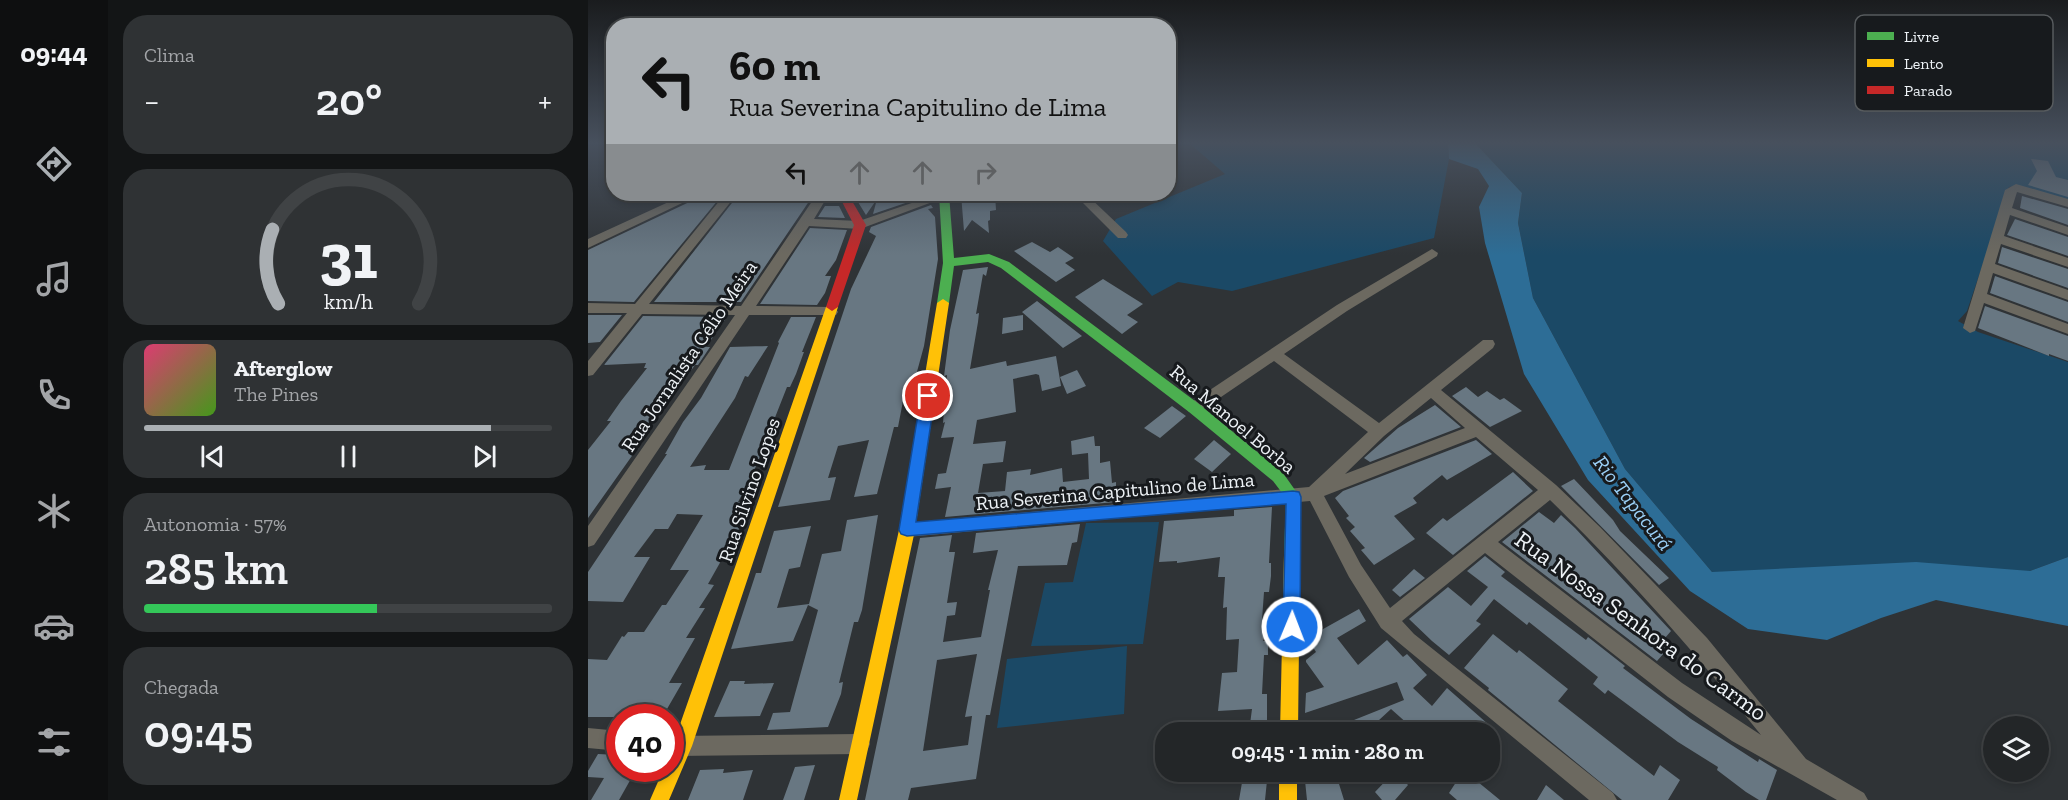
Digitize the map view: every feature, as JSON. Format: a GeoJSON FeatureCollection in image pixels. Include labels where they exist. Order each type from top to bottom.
{"type":"FeatureCollection","features":[{"type":"Feature","properties":{"kind":"street"},"geometry":{"type":"LineString","coordinates":[[1970,328],[2011,190],[2024,189],[2068,203]]}},
{"type":"Feature","properties":{"kind":"street"},"geometry":{"type":"LineString","coordinates":[[589,244],[680,201]]}},
{"type":"Feature","properties":{"kind":"street"},"geometry":{"type":"LineString","coordinates":[[588,371],[725,201]]}},
{"type":"Feature","properties":{"kind":"street","name":"Rua Jornalista Célio Meira"},"geometry":{"type":"LineString","coordinates":[[588,540],[819,201]]}},
{"type":"Feature","properties":{"kind":"street"},"geometry":{"type":"LineString","coordinates":[[847,201],[860,225]]}},
{"type":"Feature","properties":{"kind":"street"},"geometry":{"type":"LineString","coordinates":[[806,222],[860,225],[926,201]]}},
{"type":"Feature","properties":{"kind":"street"},"geometry":{"type":"LineString","coordinates":[[848,800],[907,530],[949,263],[945,201]]}},
{"type":"Feature","properties":{"kind":"street"},"geometry":{"type":"LineString","coordinates":[[1087,201],[1122,235]]}},
{"type":"Feature","properties":{"kind":"street"},"geometry":{"type":"LineString","coordinates":[[2006,210],[2068,231]]}},
{"type":"Feature","properties":{"kind":"street","name":"Rua Silvino Lopes"},"geometry":{"type":"LineString","coordinates":[[684,726],[860,225]]}},
{"type":"Feature","properties":{"kind":"street"},"geometry":{"type":"LineString","coordinates":[[1997,238],[2068,263]]}},
{"type":"Feature","properties":{"kind":"street"},"geometry":{"type":"LineString","coordinates":[[1194,408],[1432,253]]}},
{"type":"Feature","properties":{"kind":"street","name":"Rua Manoel Borba"},"geometry":{"type":"LineString","coordinates":[[949,263],[989,258],[1005,265],[1194,408],[1278,477],[1293,497],[1289,722]]}},
{"type":"Feature","properties":{"kind":"street"},"geometry":{"type":"LineString","coordinates":[[1989,266],[2068,295]]}},
{"type":"Feature","properties":{"kind":"street"},"geometry":{"type":"LineString","coordinates":[[1980,296],[2068,330]]}},
{"type":"Feature","properties":{"kind":"street"},"geometry":{"type":"LineString","coordinates":[[588,308],[831,312]]}},
{"type":"Feature","properties":{"kind":"street"},"geometry":{"type":"LineString","coordinates":[[1488,344],[1379,432],[1314,493],[1370,598],[1388,622],[1416,648],[1606,800]]}},
{"type":"Feature","properties":{"kind":"street"},"geometry":{"type":"LineString","coordinates":[[1274,354],[1379,432]]}},
{"type":"Feature","properties":{"kind":"street"},"geometry":{"type":"LineString","coordinates":[[1432,390],[1550,490],[1594,532],[1700,644],[1798,766]]}},
{"type":"Feature","properties":{"kind":"street","name":"Rua Severina Capitulino de Lima"},"geometry":{"type":"LineString","coordinates":[[907,530],[1293,497],[1314,493],[1479,429]]}},
{"type":"Feature","properties":{"kind":"street"},"geometry":{"type":"LineString","coordinates":[[1388,622],[1550,490]]}},
{"type":"Feature","properties":{"kind":"street","name":"Rua Nossa Senhora do Carmo"},"geometry":{"type":"LineString","coordinates":[[1486,543],[1675,690],[1739,734],[1857,800]]}},
{"type":"Feature","properties":{"kind":"street"},"geometry":{"type":"LineString","coordinates":[[588,738],[606,740]]}},
{"type":"Feature","properties":{"kind":"street"},"geometry":{"type":"LineString","coordinates":[[684,746],[860,744]]}},
{"type":"Feature","properties":{"kind":"street","name":"Rua Silvino Lopes"},"geometry":{"type":"LineString","coordinates":[[658,800],[664,782]]}},
{"type":"Feature","properties":{"kind":"street"},"geometry":{"type":"LineString","coordinates":[[1288,782],[1288,800]]}},
{"type":"Feature","properties":{"kind":"shaded area"},"geometry":{"type":"Polygon","coordinates":[[[1210,180],[1445,180],[1434,238],[1232,291],[1178,282],[1152,296],[1103,241],[1116,219],[1160,201],[1176,201],[1176,194],[1210,180]]]}},
{"type":"Feature","properties":{"kind":"shaded area"},"geometry":{"type":"Polygon","coordinates":[[[1510,180],[2068,180],[2068,201],[2016,186],[2009,187],[1967,311],[1958,321],[1978,332],[2068,362],[2068,557],[2030,571],[1712,572],[1625,469],[1533,298],[1518,223],[1522,193],[1510,180]]]}},
{"type":"Feature","properties":{"kind":"shaded area"},"geometry":{"type":"Polygon","coordinates":[[[1159,522],[1143,644],[1031,646],[1045,583],[1073,582],[1086,523],[1159,522]]]}},
{"type":"Feature","properties":{"kind":"shaded area"},"geometry":{"type":"Polygon","coordinates":[[[1127,646],[1124,714],[997,728],[1007,659],[1127,646]]]}},
{"type":"Feature","properties":{"kind":"water","name":"Rio Tapacurá"},"geometry":{"type":"Polygon","coordinates":[[[1485,180],[1510,180],[1522,193],[1518,223],[1533,298],[1625,469],[1712,572],[1916,562],[2030,571],[2068,557],[2068,626],[1936,600],[1881,618],[1827,640],[1748,629],[1690,591],[1588,480],[1524,374],[1485,243],[1479,207],[1489,186],[1485,180]]]}},
{"type":"Feature","properties":{"kind":"building"},"geometry":{"type":"Polygon","coordinates":[[[2031,180],[2068,180],[2068,197],[2028,185],[2031,180]]]}},
{"type":"Feature","properties":{"kind":"building"},"geometry":{"type":"Polygon","coordinates":[[[2022,196],[2068,209],[2068,225],[2020,208],[2022,196]]]}},
{"type":"Feature","properties":{"kind":"building"},"geometry":{"type":"Polygon","coordinates":[[[691,201],[717,201],[634,302],[588,301],[588,250],[691,201]]]}},
{"type":"Feature","properties":{"kind":"building"},"geometry":{"type":"Polygon","coordinates":[[[733,201],[809,201],[741,302],[654,302],[733,201]]]}},
{"type":"Feature","properties":{"kind":"building"},"geometry":{"type":"Polygon","coordinates":[[[857,201],[876,201],[866,215],[857,201]]]}},
{"type":"Feature","properties":{"kind":"building"},"geometry":{"type":"Polygon","coordinates":[[[876,201],[911,201],[873,214],[876,201]]]}},
{"type":"Feature","properties":{"kind":"building"},"geometry":{"type":"Polygon","coordinates":[[[962,201],[995,201],[996,210],[990,211],[989,233],[972,220],[964,231],[962,201]]]}},
{"type":"Feature","properties":{"kind":"building"},"geometry":{"type":"Polygon","coordinates":[[[931,205],[933,208],[928,209],[935,217],[938,259],[924,346],[909,401],[903,401],[898,427],[894,427],[877,494],[854,497],[869,440],[838,446],[828,478],[836,477],[830,500],[778,507],[851,289],[876,236],[869,232],[871,227],[931,205]]]}},
{"type":"Feature","properties":{"kind":"building"},"geometry":{"type":"Polygon","coordinates":[[[825,206],[839,206],[845,218],[818,217],[825,206]]]}},
{"type":"Feature","properties":{"kind":"building"},"geometry":{"type":"Polygon","coordinates":[[[2015,219],[2068,237],[2068,256],[2007,235],[2015,219]]]}},
{"type":"Feature","properties":{"kind":"building"},"geometry":{"type":"Polygon","coordinates":[[[810,228],[847,230],[836,260],[825,276],[831,276],[825,293],[817,305],[760,304],[810,228]]]}},
{"type":"Feature","properties":{"kind":"building"},"geometry":{"type":"Polygon","coordinates":[[[1032,242],[1050,252],[1058,247],[1074,258],[1065,263],[1075,270],[1056,282],[1014,251],[1032,242]]]}},
{"type":"Feature","properties":{"kind":"building"},"geometry":{"type":"Polygon","coordinates":[[[2002,247],[2068,269],[2068,288],[1998,263],[2002,247]]]}},
{"type":"Feature","properties":{"kind":"building"},"geometry":{"type":"Polygon","coordinates":[[[988,267],[986,276],[983,274],[970,369],[1006,361],[1007,366],[1056,356],[1061,386],[1042,391],[1039,375],[1036,374],[1013,379],[1016,412],[977,420],[973,444],[1006,441],[1003,462],[983,464],[978,493],[1005,491],[1007,472],[1031,469],[1030,475],[1062,468],[1063,482],[1089,479],[1088,453],[1072,455],[1071,441],[1094,436],[1095,446],[1100,446],[1100,463],[1110,461],[1112,483],[1116,482],[1116,502],[945,517],[951,487],[935,489],[938,474],[946,473],[954,437],[941,438],[945,422],[943,423],[947,375],[944,376],[950,330],[963,270],[988,267]]]}},
{"type":"Feature","properties":{"kind":"building"},"geometry":{"type":"Polygon","coordinates":[[[1995,276],[2068,302],[2068,322],[1990,293],[1995,276]]]}},
{"type":"Feature","properties":{"kind":"building"},"geometry":{"type":"Polygon","coordinates":[[[1103,279],[1143,304],[1127,315],[1138,322],[1122,334],[1075,297],[1103,279]]]}},
{"type":"Feature","properties":{"kind":"building"},"geometry":{"type":"Polygon","coordinates":[[[1037,301],[1082,336],[1063,348],[1022,312],[1037,301]]]}},
{"type":"Feature","properties":{"kind":"building"},"geometry":{"type":"Polygon","coordinates":[[[1985,306],[2068,336],[2068,361],[2049,354],[2049,356],[1978,328],[1985,306]]]}},
{"type":"Feature","properties":{"kind":"building"},"geometry":{"type":"Polygon","coordinates":[[[588,315],[622,315],[600,342],[588,343],[588,315]]]}},
{"type":"Feature","properties":{"kind":"building"},"geometry":{"type":"Polygon","coordinates":[[[1023,315],[1023,330],[1002,334],[1003,318],[1023,315]]]}},
{"type":"Feature","properties":{"kind":"building"},"geometry":{"type":"Polygon","coordinates":[[[643,316],[727,317],[706,347],[710,347],[698,365],[695,365],[680,386],[676,386],[658,410],[660,410],[641,435],[645,435],[632,453],[634,453],[588,518],[588,450],[611,421],[607,421],[621,401],[647,368],[644,368],[646,363],[604,365],[643,316]]]}},
{"type":"Feature","properties":{"kind":"building"},"geometry":{"type":"Polygon","coordinates":[[[791,317],[816,317],[796,374],[790,387],[787,387],[752,476],[738,502],[748,502],[737,520],[744,520],[708,584],[714,585],[699,608],[705,608],[686,638],[695,638],[669,683],[682,683],[670,704],[606,704],[606,717],[588,717],[588,659],[607,660],[622,636],[624,637],[628,632],[644,632],[662,605],[666,605],[689,570],[670,570],[703,515],[677,514],[668,529],[655,529],[634,557],[650,557],[623,602],[588,601],[588,572],[667,454],[665,454],[683,422],[701,398],[730,347],[768,346],[748,377],[745,376],[735,398],[690,467],[706,465],[704,470],[729,470],[778,342],[791,317]]]}},
{"type":"Feature","properties":{"kind":"building"},"geometry":{"type":"Polygon","coordinates":[[[1077,370],[1086,386],[1067,394],[1060,377],[1077,370]]]}},
{"type":"Feature","properties":{"kind":"building"},"geometry":{"type":"Polygon","coordinates":[[[1466,387],[1478,397],[1487,391],[1500,400],[1504,398],[1522,411],[1490,427],[1452,396],[1466,387]]]}},
{"type":"Feature","properties":{"kind":"building"},"geometry":{"type":"Polygon","coordinates":[[[1435,405],[1461,427],[1370,462],[1364,458],[1398,428],[1435,405]]]}},
{"type":"Feature","properties":{"kind":"building"},"geometry":{"type":"Polygon","coordinates":[[[1172,406],[1186,416],[1160,438],[1144,428],[1172,406]]]}},
{"type":"Feature","properties":{"kind":"building"},"geometry":{"type":"Polygon","coordinates":[[[1214,440],[1231,454],[1212,472],[1194,459],[1214,440]]]}},
{"type":"Feature","properties":{"kind":"building"},"geometry":{"type":"Polygon","coordinates":[[[1476,440],[1492,454],[1447,480],[1442,475],[1413,498],[1417,503],[1394,516],[1415,539],[1374,565],[1361,550],[1365,548],[1350,531],[1355,527],[1346,518],[1349,516],[1335,498],[1343,491],[1476,440]]]}},
{"type":"Feature","properties":{"kind":"building"},"geometry":{"type":"Polygon","coordinates":[[[1513,472],[1533,491],[1453,555],[1426,533],[1443,518],[1447,521],[1513,472]]]}},
{"type":"Feature","properties":{"kind":"building"},"geometry":{"type":"Polygon","coordinates":[[[1574,479],[1613,520],[1620,531],[1669,578],[1659,585],[1561,486],[1574,479]]]}},
{"type":"Feature","properties":{"kind":"building"},"geometry":{"type":"Polygon","coordinates":[[[1272,507],[1269,563],[1271,563],[1271,576],[1269,592],[1264,592],[1262,620],[1267,620],[1263,641],[1268,641],[1268,655],[1264,655],[1262,694],[1267,694],[1267,720],[1273,720],[1273,722],[1250,722],[1252,709],[1218,711],[1222,673],[1237,672],[1239,639],[1226,640],[1227,607],[1223,608],[1225,577],[1218,577],[1220,557],[1177,563],[1177,561],[1159,562],[1164,521],[1234,516],[1234,510],[1272,507]]]}},
{"type":"Feature","properties":{"kind":"building"},"geometry":{"type":"Polygon","coordinates":[[[1539,512],[1554,523],[1561,515],[1671,631],[1665,638],[1672,644],[1657,661],[1502,542],[1539,512]]]}},
{"type":"Feature","properties":{"kind":"building"},"geometry":{"type":"Polygon","coordinates":[[[878,515],[862,610],[858,622],[854,622],[839,683],[843,682],[841,694],[828,727],[767,730],[773,713],[790,712],[818,610],[808,605],[793,641],[731,649],[756,573],[761,573],[774,531],[811,526],[800,567],[789,569],[777,608],[809,604],[822,554],[841,551],[847,520],[878,515]]]}},
{"type":"Feature","properties":{"kind":"building"},"geometry":{"type":"Polygon","coordinates":[[[1080,524],[1077,542],[1072,543],[1067,565],[1018,566],[990,715],[986,715],[976,779],[911,788],[908,800],[865,800],[920,538],[952,535],[949,552],[955,552],[947,603],[957,602],[955,615],[947,616],[943,642],[981,637],[990,590],[988,590],[998,550],[973,553],[976,533],[1080,524]],[[977,654],[937,660],[923,751],[968,745],[972,716],[965,717],[977,654]]]}},
{"type":"Feature","properties":{"kind":"building"},"geometry":{"type":"Polygon","coordinates":[[[1485,556],[1505,572],[1501,576],[1586,640],[1588,637],[1625,666],[1623,668],[1691,719],[1758,762],[1759,759],[1777,770],[1766,800],[1759,800],[1746,792],[1717,770],[1718,767],[1678,742],[1608,690],[1605,694],[1593,684],[1598,677],[1529,622],[1527,625],[1494,599],[1476,621],[1481,624],[1449,655],[1432,641],[1409,619],[1448,587],[1471,606],[1488,587],[1467,571],[1485,556]]]}},
{"type":"Feature","properties":{"kind":"building"},"geometry":{"type":"Polygon","coordinates":[[[1414,569],[1425,578],[1400,597],[1392,590],[1414,569]]]}},
{"type":"Feature","properties":{"kind":"building"},"geometry":{"type":"Polygon","coordinates":[[[1359,609],[1366,621],[1337,638],[1358,665],[1387,640],[1403,657],[1407,654],[1427,675],[1413,688],[1432,706],[1447,688],[1486,722],[1406,722],[1391,709],[1377,722],[1349,722],[1404,700],[1397,682],[1305,713],[1306,693],[1324,687],[1306,662],[1316,652],[1307,638],[1359,609]]]}},
{"type":"Feature","properties":{"kind":"building"},"geometry":{"type":"Polygon","coordinates":[[[1493,634],[1517,653],[1519,650],[1568,689],[1558,701],[1628,756],[1654,776],[1660,765],[1680,780],[1668,800],[1622,800],[1464,668],[1493,634]]]}},
{"type":"Feature","properties":{"kind":"building"},"geometry":{"type":"Polygon","coordinates":[[[730,681],[745,681],[744,684],[774,683],[760,716],[714,717],[730,681]]]}},
{"type":"Feature","properties":{"kind":"building"},"geometry":{"type":"Polygon","coordinates":[[[598,754],[606,754],[606,782],[629,782],[619,800],[591,800],[604,778],[588,777],[588,771],[598,754]]]}},
{"type":"Feature","properties":{"kind":"building"},"geometry":{"type":"Polygon","coordinates":[[[815,765],[804,800],[783,800],[795,767],[815,765]]]}},
{"type":"Feature","properties":{"kind":"building"},"geometry":{"type":"Polygon","coordinates":[[[724,769],[723,773],[753,770],[743,800],[688,800],[700,770],[724,769]]]}},
{"type":"Feature","properties":{"kind":"building"},"geometry":{"type":"Polygon","coordinates":[[[1242,782],[1267,782],[1265,800],[1239,800],[1242,782]]]}},
{"type":"Feature","properties":{"kind":"building"},"geometry":{"type":"Polygon","coordinates":[[[1305,782],[1338,782],[1344,800],[1307,800],[1305,782]]]}},
{"type":"Feature","properties":{"kind":"building"},"geometry":{"type":"Polygon","coordinates":[[[1385,782],[1405,782],[1408,785],[1395,800],[1382,800],[1375,792],[1385,782]]]}},
{"type":"Feature","properties":{"kind":"building"},"geometry":{"type":"Polygon","coordinates":[[[1456,782],[1478,782],[1500,800],[1457,800],[1449,793],[1456,782]]]}},
{"type":"Feature","properties":{"kind":"building"},"geometry":{"type":"Polygon","coordinates":[[[1546,785],[1564,800],[1537,800],[1546,785]]]}},
{"type":"Feature","properties":{"kind":"traffic: fast"},"geometry":{"type":"LineString","coordinates":[[943,303],[949,263],[945,201]]}},
{"type":"Feature","properties":{"kind":"traffic: fast"},"geometry":{"type":"LineString","coordinates":[[949,263],[989,258],[1005,265],[1194,408],[1278,477],[1293,497],[1292,555]]}},
{"type":"Feature","properties":{"kind":"traffic: slow"},"geometry":{"type":"LineString","coordinates":[[848,800],[907,530],[943,303]]}},
{"type":"Feature","properties":{"kind":"traffic: slow"},"geometry":{"type":"LineString","coordinates":[[659,800],[683,746],[832,307]]}},
{"type":"Feature","properties":{"kind":"traffic: slow"},"geometry":{"type":"LineString","coordinates":[[1289,722],[1292,555]]}},
{"type":"Feature","properties":{"kind":"traffic: slow"},"geometry":{"type":"LineString","coordinates":[[1288,782],[1288,800]]}},
{"type":"Feature","properties":{"kind":"traffic: jam"},"geometry":{"type":"LineString","coordinates":[[832,307],[860,225],[847,201]]}},
{"type":"Feature","properties":{"kind":"route"},"geometry":{"type":"LineString","coordinates":[[928,396],[907,530],[1293,497],[1292,627]]}}]}
